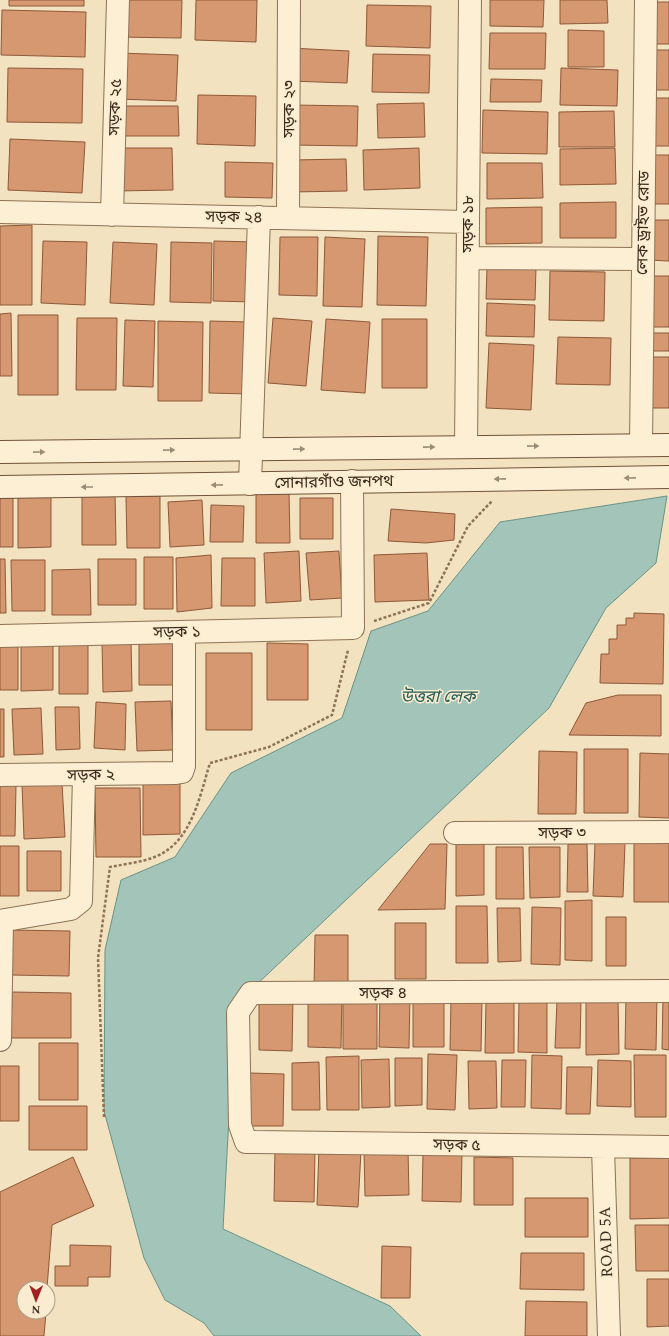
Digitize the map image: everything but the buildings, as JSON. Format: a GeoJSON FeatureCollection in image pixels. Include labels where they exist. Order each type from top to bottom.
{"type":"FeatureCollection","features":[{"type":"Feature","properties":{"kind":"street","name":"সড়ক ২৫"},"geometry":{"type":"LineString","coordinates":[[112,215],[118,0]]}},
{"type":"Feature","properties":{"kind":"street","name":"সড়ক ২৩"},"geometry":{"type":"LineString","coordinates":[[288,218],[289,0]]}},
{"type":"Feature","properties":{"kind":"street","name":"সড়ক ১৮"},"geometry":{"type":"LineString","coordinates":[[466,447],[470,0]]}},
{"type":"Feature","properties":{"kind":"street","name":"লেক ড্রাইভ রোড"},"geometry":{"type":"LineString","coordinates":[[641,445],[646,0]]}},
{"type":"Feature","properties":{"kind":"street","name":"সড়ক ২৪"},"geometry":{"type":"LineString","coordinates":[[0,212],[468,222]]}},
{"type":"Feature","properties":{"kind":"street"},"geometry":{"type":"LineString","coordinates":[[250,484],[259,218]]}},
{"type":"Feature","properties":{"kind":"street"},"geometry":{"type":"LineString","coordinates":[[468,258],[643,259]]}},
{"type":"Feature","properties":{"kind":"street","name":"সোনারগাঁও জনপথ"},"geometry":{"type":"LineString","coordinates":[[0,452],[669,445]]}},
{"type":"Feature","properties":{"kind":"street","name":"সোনারগাঁও জনপথ"},"geometry":{"type":"LineString","coordinates":[[0,488],[352,481],[669,477]]}},
{"type":"Feature","properties":{"kind":"street"},"geometry":{"type":"LineString","coordinates":[[352,481],[353,628]]}},
{"type":"Feature","properties":{"kind":"street","name":"সড়ক ১"},"geometry":{"type":"LineString","coordinates":[[0,636],[353,628]]}},
{"type":"Feature","properties":{"kind":"street","name":"সড়ক ২"},"geometry":{"type":"LineString","coordinates":[[0,775],[84,775],[182,772],[184,766],[184,632]]}},
{"type":"Feature","properties":{"kind":"street"},"geometry":{"type":"LineString","coordinates":[[0,1040],[1,921],[71,909],[81,901],[84,775]]}},
{"type":"Feature","properties":{"kind":"street","name":"সড়ক ৩"},"geometry":{"type":"LineString","coordinates":[[456,833],[669,832]]}},
{"type":"Feature","properties":{"kind":"street","name":"সড়ক ৪"},"geometry":{"type":"LineString","coordinates":[[246,1142],[240,1125],[238,1012],[251,993],[669,991]]}},
{"type":"Feature","properties":{"kind":"street","name":"সড়ক ৫"},"geometry":{"type":"LineString","coordinates":[[246,1142],[604,1148],[669,1147]]}},
{"type":"Feature","properties":{"kind":"street","name":"ROAD 5A"},"geometry":{"type":"LineString","coordinates":[[604,1148],[609,1336]]}},
{"type":"Feature","properties":{"kind":"path"},"geometry":{"type":"LineString","coordinates":[[104,1117],[98,958],[110,867],[158,856],[179,840],[192,818],[210,763],[269,747],[332,715],[353,628],[429,603],[468,526],[496,498]]}},
{"type":"Feature","properties":{"kind":"water","name":"উত্তরা লেক"},"geometry":{"type":"Polygon","coordinates":[[[667,496],[656,563],[606,608],[549,708],[235,1005],[223,1229],[390,1306],[421,1336],[214,1336],[204,1323],[165,1300],[144,1258],[104,1111],[105,950],[121,880],[175,857],[231,773],[342,718],[371,631],[428,611],[500,522],[667,496]]]}}]}
